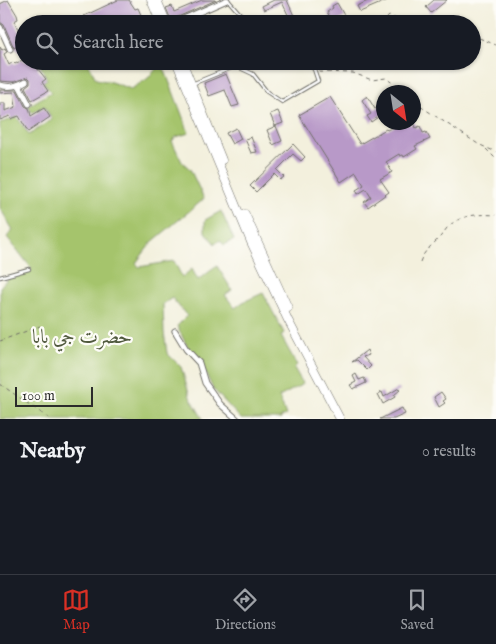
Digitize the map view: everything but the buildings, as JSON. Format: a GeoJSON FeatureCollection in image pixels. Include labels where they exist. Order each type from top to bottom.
{"type":"FeatureCollection","features":[{"type":"Feature","properties":{"kind":"main road"},"geometry":{"type":"LineString","coordinates":[[151,0],[157,5]]}},
{"type":"Feature","properties":{"kind":"main road"},"geometry":{"type":"LineString","coordinates":[[180,70],[288,320],[340,419]]}},
{"type":"Feature","properties":{"kind":"main road"},"geometry":{"type":"LineString","coordinates":[[184,70],[188,85]]}},
{"type":"Feature","properties":{"kind":"main road"},"geometry":{"type":"LineString","coordinates":[[254,243],[345,419]]}},
{"type":"Feature","properties":{"kind":"street"},"geometry":{"type":"LineString","coordinates":[[193,15],[228,0]]}},
{"type":"Feature","properties":{"kind":"street"},"geometry":{"type":"LineString","coordinates":[[0,27],[10,49]]}},
{"type":"Feature","properties":{"kind":"street"},"geometry":{"type":"LineString","coordinates":[[0,85],[8,87],[19,85],[26,81]]}},
{"type":"Feature","properties":{"kind":"street"},"geometry":{"type":"LineString","coordinates":[[19,85],[29,104]]}},
{"type":"Feature","properties":{"kind":"street"},"geometry":{"type":"LineString","coordinates":[[175,331],[186,350],[199,363],[205,383],[220,404],[237,419]]}},
{"type":"Feature","properties":{"kind":"lane"},"geometry":{"type":"LineString","coordinates":[[228,0],[241,15]]}},
{"type":"Feature","properties":{"kind":"lane"},"geometry":{"type":"LineString","coordinates":[[188,85],[226,70]]}},
{"type":"Feature","properties":{"kind":"lane"},"geometry":{"type":"LineString","coordinates":[[244,70],[253,74],[267,92],[282,102],[318,81],[314,70]]}},
{"type":"Feature","properties":{"kind":"lane"},"geometry":{"type":"LineString","coordinates":[[0,277],[29,269]]}},
{"type":"Feature","properties":{"kind":"path"},"geometry":{"type":"LineString","coordinates":[[481,39],[496,45]]}},
{"type":"Feature","properties":{"kind":"path"},"geometry":{"type":"LineString","coordinates":[[316,70],[321,73],[353,73],[372,80],[386,78],[395,85]]}},
{"type":"Feature","properties":{"kind":"path"},"geometry":{"type":"LineString","coordinates":[[421,106],[496,152]]}},
{"type":"Feature","properties":{"kind":"path"},"geometry":{"type":"LineString","coordinates":[[485,147],[496,159]]}},
{"type":"Feature","properties":{"kind":"path"},"geometry":{"type":"LineString","coordinates":[[420,262],[426,250],[440,238],[449,226],[460,218],[477,214],[496,215]]}},
{"type":"Feature","properties":{"kind":"path"},"geometry":{"type":"LineString","coordinates":[[0,341],[40,326]]}},
{"type":"Feature","properties":{"kind":"path"},"geometry":{"type":"LineString","coordinates":[[0,384],[50,419]]}},
{"type":"Feature","properties":{"kind":"green space","name":"حضرت جي بابا"},"geometry":{"type":"Polygon","coordinates":[[[42,70],[92,70],[96,79],[131,89],[147,79],[155,70],[165,70],[189,133],[176,137],[172,141],[182,162],[190,169],[204,199],[152,242],[136,263],[139,267],[174,261],[182,277],[192,269],[198,280],[217,266],[232,290],[225,295],[235,308],[243,302],[263,293],[284,333],[281,336],[297,365],[294,368],[303,384],[279,397],[286,415],[281,417],[281,419],[241,419],[213,389],[201,363],[188,348],[177,326],[187,316],[172,298],[163,304],[167,353],[181,367],[190,397],[203,419],[0,419],[0,287],[7,279],[32,269],[7,237],[13,230],[0,208],[0,123],[17,117],[29,135],[52,119],[44,106],[32,113],[28,106],[51,92],[43,82],[47,79],[42,70]]]}},
{"type":"Feature","properties":{"kind":"green space"},"geometry":{"type":"Polygon","coordinates":[[[221,211],[234,240],[224,245],[220,240],[215,244],[205,232],[205,220],[221,211]]]}}]}
